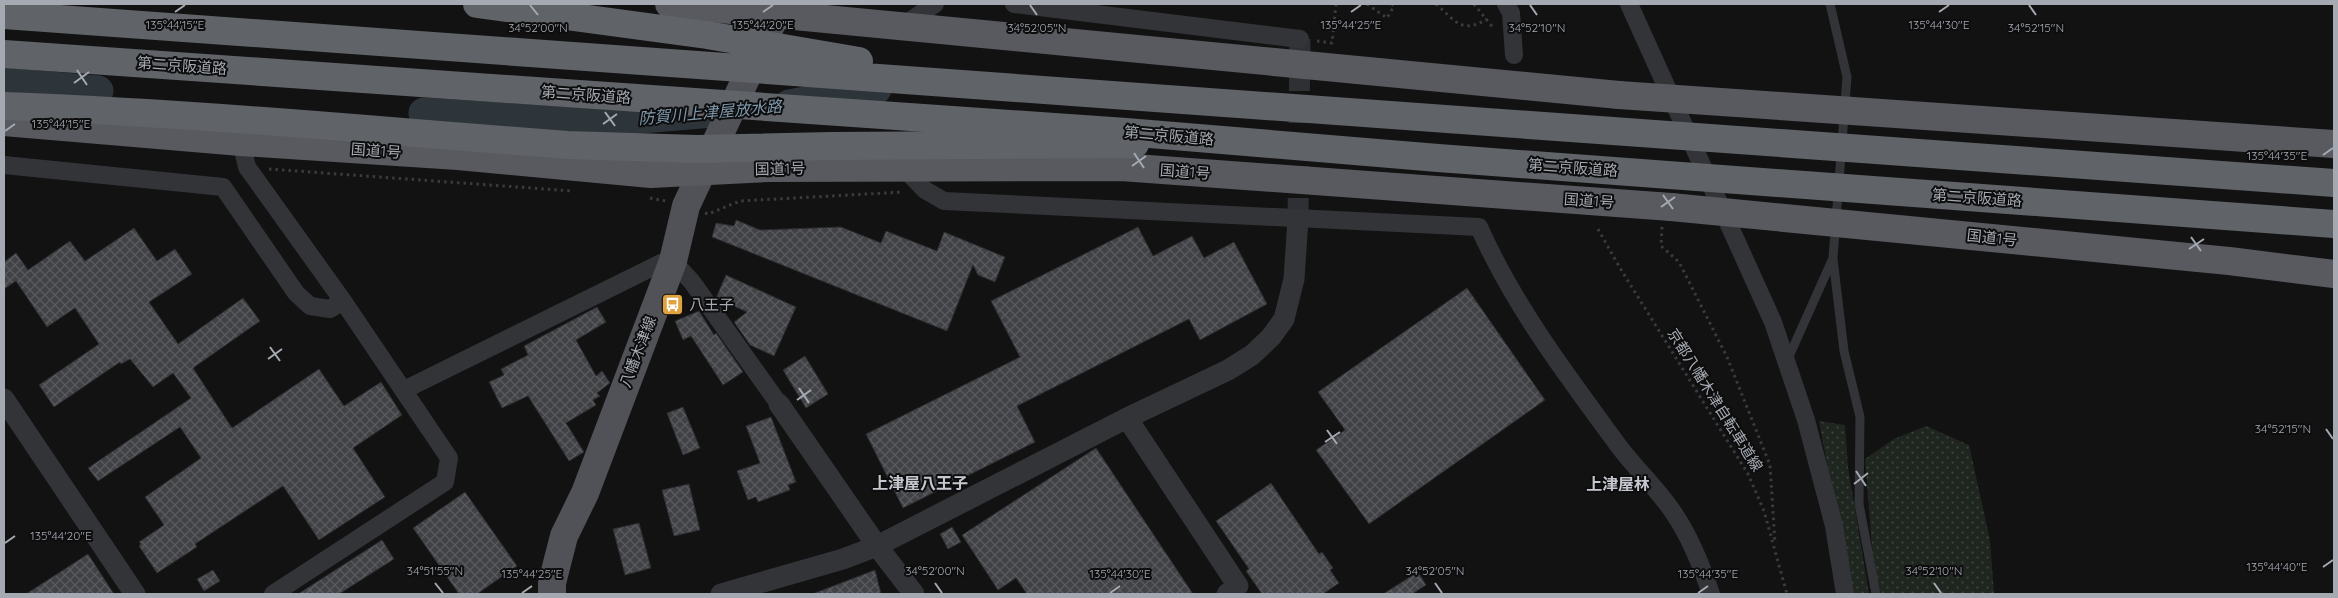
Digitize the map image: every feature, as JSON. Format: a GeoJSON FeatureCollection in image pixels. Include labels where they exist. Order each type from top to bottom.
{"type":"FeatureCollection","features":[{"type":"Feature","properties":{"kind":"highway"},"geometry":{"type":"LineString","coordinates":[[477,4],[707,35],[819,55],[937,71],[1183,93],[1277,108]]}},
{"type":"Feature","properties":{"kind":"highway"},"geometry":{"type":"LineString","coordinates":[[670,4],[774,19],[900,27],[1619,95],[2334,144]]}},
{"type":"Feature","properties":{"kind":"highway"},"geometry":{"type":"LineString","coordinates":[[4,15],[2334,183]]}},
{"type":"Feature","properties":{"kind":"highway","name":"第二京阪道路"},"geometry":{"type":"LineString","coordinates":[[4,54],[1126,132],[1239,143],[2334,224]]}},
{"type":"Feature","properties":{"kind":"highway"},"geometry":{"type":"LineString","coordinates":[[4,106],[261,120],[567,145],[697,149],[1239,143]]}},
{"type":"Feature","properties":{"kind":"highway","name":"国道1号"},"geometry":{"type":"LineString","coordinates":[[4,122],[241,142],[458,156],[651,174],[705,163],[769,168],[1121,167],[2219,260],[2334,274]]}},
{"type":"Feature","properties":{"kind":"main road","name":"八幡木津線"},"geometry":{"type":"LineString","coordinates":[[552,594],[552,583],[564,536],[585,493],[673,261],[686,206],[774,19]]}},
{"type":"Feature","properties":{"kind":"street"},"geometry":{"type":"LineString","coordinates":[[900,27],[935,4]]}},
{"type":"Feature","properties":{"kind":"street"},"geometry":{"type":"LineString","coordinates":[[1014,4],[1300,39]]}},
{"type":"Feature","properties":{"kind":"street"},"geometry":{"type":"LineString","coordinates":[[1506,4],[1511,13],[1514,55]]}},
{"type":"Feature","properties":{"kind":"street"},"geometry":{"type":"LineString","coordinates":[[1628,4],[1773,322],[1806,420],[1834,526],[1845,594]]}},
{"type":"Feature","properties":{"kind":"street"},"geometry":{"type":"LineString","coordinates":[[241,142],[247,167],[343,301],[449,458],[445,482],[273,594]]}},
{"type":"Feature","properties":{"kind":"street"},"geometry":{"type":"LineString","coordinates":[[4,164],[223,187],[296,293],[310,306],[330,309],[343,301]]}},
{"type":"Feature","properties":{"kind":"street"},"geometry":{"type":"LineString","coordinates":[[904,168],[925,190],[944,201],[1479,227],[1492,256],[1523,312],[1616,443],[1675,514],[1701,564],[1711,594]]}},
{"type":"Feature","properties":{"kind":"street"},"geometry":{"type":"LineString","coordinates":[[721,594],[843,559],[877,546],[1127,418],[1228,370],[1252,355],[1271,337],[1284,319],[1291,298],[1294,279],[1298,219]]}},
{"type":"Feature","properties":{"kind":"street"},"geometry":{"type":"LineString","coordinates":[[404,390],[661,263],[673,261],[692,282],[877,546],[914,594]]}},
{"type":"Feature","properties":{"kind":"street"},"geometry":{"type":"LineString","coordinates":[[4,399],[135,594]]}},
{"type":"Feature","properties":{"kind":"street"},"geometry":{"type":"LineString","coordinates":[[1127,418],[1238,586],[1226,594]]}},
{"type":"Feature","properties":{"kind":"lane"},"geometry":{"type":"LineString","coordinates":[[1830,4],[1847,77],[1833,258],[1844,351],[1860,417],[1859,504],[1876,594]]}},
{"type":"Feature","properties":{"kind":"lane"},"geometry":{"type":"LineString","coordinates":[[1786,363],[1833,258]]}},
{"type":"Feature","properties":{"kind":"path"},"geometry":{"type":"LineString","coordinates":[[1300,39],[1332,42],[1336,4]]}},
{"type":"Feature","properties":{"kind":"path"},"geometry":{"type":"LineString","coordinates":[[1366,4],[1387,18],[1394,6],[1392,4]]}},
{"type":"Feature","properties":{"kind":"path"},"geometry":{"type":"LineString","coordinates":[[1436,4],[1462,26],[1474,27],[1486,19]]}},
{"type":"Feature","properties":{"kind":"path"},"geometry":{"type":"LineString","coordinates":[[1667,214],[1661,246],[1679,262],[1723,349],[1770,465],[1776,549]]}},
{"type":"Feature","properties":{"kind":"path","name":"京都八幡木津自転車道線"},"geometry":{"type":"LineString","coordinates":[[1598,229],[1748,474],[1764,510],[1787,594]]}},
{"type":"Feature","properties":{"kind":"shaded area"},"geometry":{"type":"Polygon","coordinates":[[[1819,421],[1845,425],[1848,467],[1869,594],[1851,594],[1819,421]]]}},
{"type":"Feature","properties":{"kind":"shaded area"},"geometry":{"type":"Polygon","coordinates":[[[1926,426],[1969,445],[1990,540],[1994,594],[1881,594],[1873,560],[1865,459],[1894,439],[1926,426]]]}},
{"type":"Feature","properties":{"kind":"building"},"geometry":{"type":"Polygon","coordinates":[[[736,220],[760,230],[841,227],[881,243],[886,231],[937,251],[944,232],[1005,257],[995,282],[978,275],[973,265],[947,331],[712,237],[716,223],[734,226],[736,220]]]}},
{"type":"Feature","properties":{"kind":"building"},"geometry":{"type":"Polygon","coordinates":[[[1138,227],[1153,256],[1192,236],[1204,258],[1234,242],[1267,304],[1200,340],[1189,319],[1017,406],[1035,442],[903,508],[866,434],[1020,357],[991,301],[1138,227]]]}},
{"type":"Feature","properties":{"kind":"building"},"geometry":{"type":"Polygon","coordinates":[[[134,228],[157,261],[175,249],[192,274],[149,302],[178,344],[243,298],[260,321],[193,368],[232,428],[319,369],[344,406],[381,382],[402,415],[353,448],[385,497],[319,540],[283,486],[195,544],[197,547],[157,573],[139,546],[141,544],[139,542],[164,525],[145,497],[201,458],[180,427],[98,481],[88,468],[191,398],[173,373],[153,387],[130,359],[121,364],[120,362],[54,407],[39,385],[99,344],[75,308],[47,327],[16,281],[4,289],[4,262],[16,253],[28,270],[70,241],[85,261],[134,228]]]}},
{"type":"Feature","properties":{"kind":"building"},"geometry":{"type":"Polygon","coordinates":[[[726,275],[796,307],[774,356],[750,345],[734,322],[747,312],[716,298],[726,275]]]}},
{"type":"Feature","properties":{"kind":"building"},"geometry":{"type":"Polygon","coordinates":[[[1467,288],[1545,400],[1369,524],[1316,450],[1345,430],[1318,392],[1467,288]]]}},
{"type":"Feature","properties":{"kind":"building"},"geometry":{"type":"Polygon","coordinates":[[[597,307],[606,322],[576,340],[596,376],[602,371],[610,383],[597,393],[600,396],[593,400],[596,405],[566,423],[584,452],[569,461],[528,396],[502,408],[489,382],[504,375],[501,369],[528,355],[524,346],[597,307]]]}},
{"type":"Feature","properties":{"kind":"building"},"geometry":{"type":"Polygon","coordinates":[[[699,311],[714,335],[716,333],[743,372],[723,385],[691,336],[683,340],[675,321],[699,311]]]}},
{"type":"Feature","properties":{"kind":"building"},"geometry":{"type":"Polygon","coordinates":[[[805,356],[828,394],[806,408],[783,370],[805,356]]]}},
{"type":"Feature","properties":{"kind":"building"},"geometry":{"type":"Polygon","coordinates":[[[683,407],[700,448],[683,455],[667,413],[683,407]]]}},
{"type":"Feature","properties":{"kind":"building"},"geometry":{"type":"Polygon","coordinates":[[[771,417],[796,482],[788,485],[790,490],[758,502],[756,497],[748,500],[737,471],[760,463],[746,426],[771,417]]]}},
{"type":"Feature","properties":{"kind":"building"},"geometry":{"type":"Polygon","coordinates":[[[1096,448],[1193,594],[1027,594],[1016,578],[998,590],[962,535],[1096,448]]]}},
{"type":"Feature","properties":{"kind":"building"},"geometry":{"type":"Polygon","coordinates":[[[1271,483],[1319,554],[1322,552],[1333,568],[1330,570],[1339,583],[1323,594],[1262,594],[1246,571],[1249,569],[1216,521],[1271,483]]]}},
{"type":"Feature","properties":{"kind":"building"},"geometry":{"type":"Polygon","coordinates":[[[689,484],[700,530],[674,536],[662,490],[689,484]]]}},
{"type":"Feature","properties":{"kind":"building"},"geometry":{"type":"Polygon","coordinates":[[[465,492],[517,566],[477,594],[459,594],[413,528],[465,492]]]}},
{"type":"Feature","properties":{"kind":"building"},"geometry":{"type":"Polygon","coordinates":[[[639,523],[651,568],[625,575],[613,529],[639,523]]]}},
{"type":"Feature","properties":{"kind":"building"},"geometry":{"type":"Polygon","coordinates":[[[952,527],[961,542],[948,549],[940,534],[952,527]]]}},
{"type":"Feature","properties":{"kind":"building"},"geometry":{"type":"Polygon","coordinates":[[[382,540],[394,559],[339,594],[298,594],[382,540]]]}},
{"type":"Feature","properties":{"kind":"building"},"geometry":{"type":"Polygon","coordinates":[[[88,554],[114,594],[26,594],[88,554]]]}},
{"type":"Feature","properties":{"kind":"building"},"geometry":{"type":"Polygon","coordinates":[[[213,570],[220,581],[204,591],[197,579],[213,570]]]}},
{"type":"Feature","properties":{"kind":"building"},"geometry":{"type":"Polygon","coordinates":[[[875,570],[881,594],[815,593],[875,570]]]}},
{"type":"Feature","properties":{"kind":"building"},"geometry":{"type":"Polygon","coordinates":[[[1418,572],[1426,585],[1412,594],[1383,594],[1418,572]]]}},
{"type":"Feature","properties":{"kind":"waterway","name":"防賀川上津屋放水路"},"geometry":{"type":"LineString","coordinates":[[4,83],[98,91]]}},
{"type":"Feature","properties":{"kind":"waterway","name":"防賀川上津屋放水路"},"geometry":{"type":"LineString","coordinates":[[789,105],[876,89]]}},
{"type":"Feature","properties":{"kind":"waterway","name":"防賀川上津屋放水路"},"geometry":{"type":"LineString","coordinates":[[424,113],[583,123],[724,111]]}},
{"type":"Feature","properties":{"kind":"tunnel"},"geometry":{"type":"LineString","coordinates":[[1298,219],[1300,39]]}},
{"type":"Feature","properties":{"kind":"place","name":"八王子"},"geometry":{"type":"Point","coordinates":[673,305]}},
{"type":"Feature","properties":{"kind":"district","name":"上津屋八王子"},"geometry":{"type":"Point","coordinates":[920,483]}},
{"type":"Feature","properties":{"kind":"district","name":"上津屋林"},"geometry":{"type":"Point","coordinates":[1618,484]}}]}
